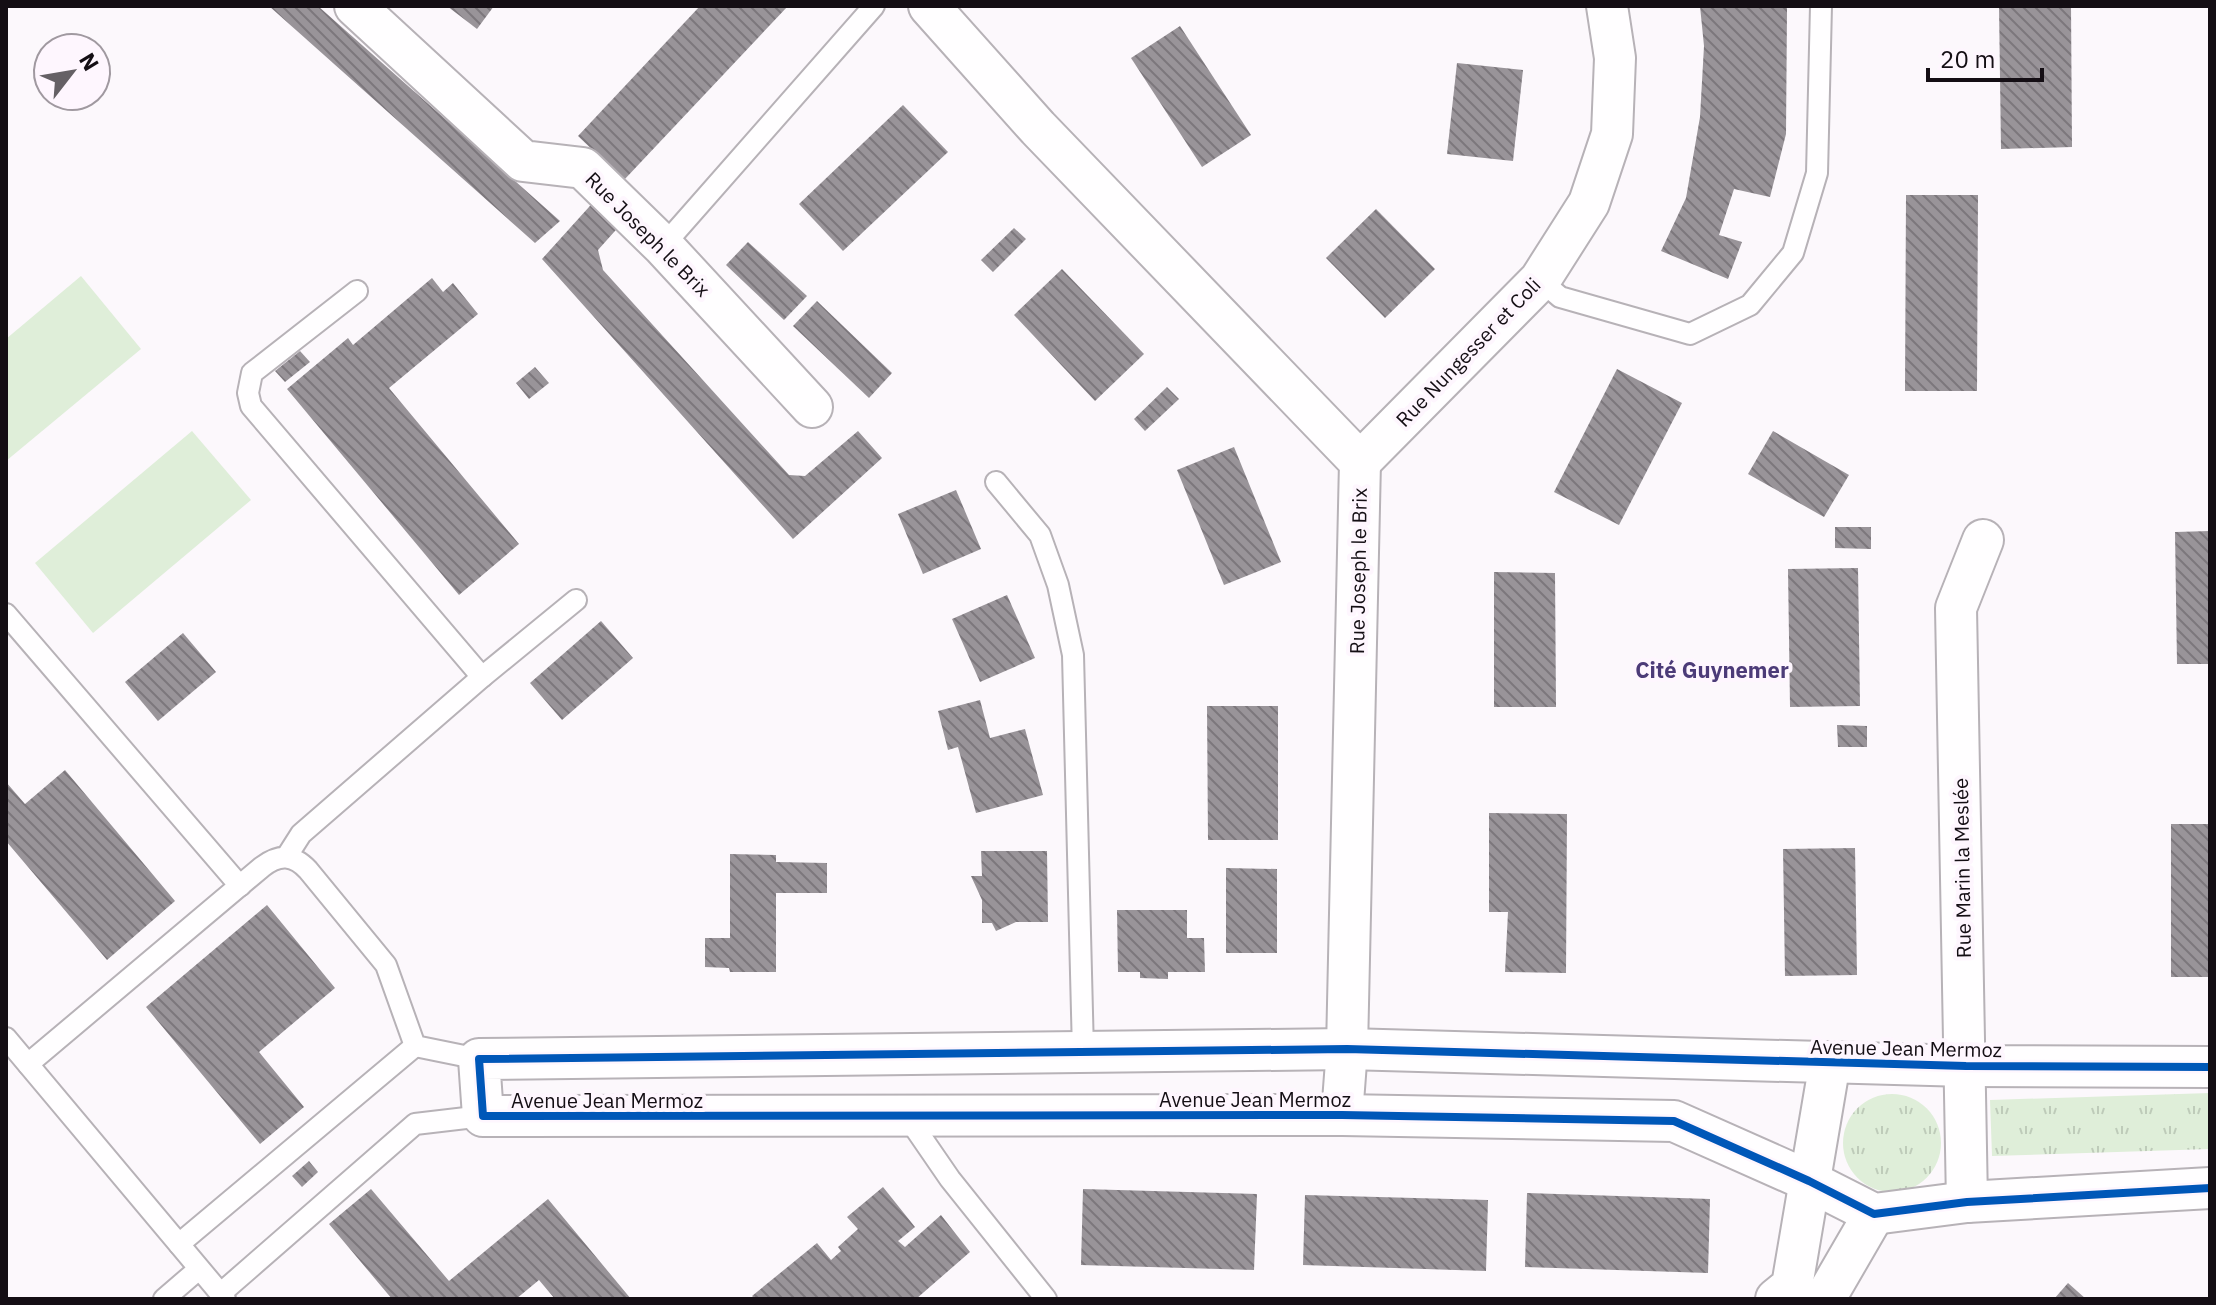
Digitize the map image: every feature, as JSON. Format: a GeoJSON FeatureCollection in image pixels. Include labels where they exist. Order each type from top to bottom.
{"type":"FeatureCollection","features":[{"type":"Feature","properties":{"kind":"street","name":"Rue Joseph le Brix"},"geometry":{"type":"LineString","coordinates":[[355,6],[523,161],[583,168],[663,246],[812,407]]}},
{"type":"Feature","properties":{"kind":"street","name":"Rue Joseph le Brix"},"geometry":{"type":"LineString","coordinates":[[929,6],[1038,128],[1360,462],[1347,1049],[1342,1115]]}},
{"type":"Feature","properties":{"kind":"street","name":"Rue Nungesser et Coli"},"geometry":{"type":"LineString","coordinates":[[1360,462],[1540,280],[1589,203],[1612,134],[1615,58],[1607,6]]}},
{"type":"Feature","properties":{"kind":"street","name":"Rue Marin la Meslée"},"geometry":{"type":"LineString","coordinates":[[1967,1202],[1956,608],[1983,540]]}},
{"type":"Feature","properties":{"kind":"street","name":"Avenue Jean Mermoz"},"geometry":{"type":"LineString","coordinates":[[1874,1214],[1809,1181],[1674,1121],[1342,1115],[483,1116],[479,1059],[1347,1049],[1966,1066],[2210,1067]]}},
{"type":"Feature","properties":{"kind":"street"},"geometry":{"type":"LineString","coordinates":[[1806,1295],[1809,1181],[1830,1062]]}},
{"type":"Feature","properties":{"kind":"street"},"geometry":{"type":"LineString","coordinates":[[1806,1295],[1874,1214],[1967,1202],[2210,1188]]}},
{"type":"Feature","properties":{"kind":"lane"},"geometry":{"type":"LineString","coordinates":[[663,246],[874,6]]}},
{"type":"Feature","properties":{"kind":"lane"},"geometry":{"type":"LineString","coordinates":[[1540,280],[1560,297],[1690,334],[1750,305],[1793,253],[1817,173],[1821,6]]}},
{"type":"Feature","properties":{"kind":"lane"},"geometry":{"type":"LineString","coordinates":[[357,291],[252,373],[248,393],[251,406],[482,677]]}},
{"type":"Feature","properties":{"kind":"lane"},"geometry":{"type":"LineString","coordinates":[[996,482],[1040,535],[1058,585],[1073,655],[1083,1052]]}},
{"type":"Feature","properties":{"kind":"lane"},"geometry":{"type":"LineString","coordinates":[[287,856],[301,834],[576,600]]}},
{"type":"Feature","properties":{"kind":"lane"},"geometry":{"type":"LineString","coordinates":[[6,614],[240,886]]}},
{"type":"Feature","properties":{"kind":"lane"},"geometry":{"type":"LineString","coordinates":[[28,1064],[274,858],[287,856],[299,861],[308,870],[386,965],[415,1046]]}},
{"type":"Feature","properties":{"kind":"lane"},"geometry":{"type":"LineString","coordinates":[[6,1038],[223,1296],[415,1124],[483,1116]]}},
{"type":"Feature","properties":{"kind":"lane"},"geometry":{"type":"LineString","coordinates":[[415,1046],[479,1059]]}},
{"type":"Feature","properties":{"kind":"lane"},"geometry":{"type":"LineString","coordinates":[[179,1244],[415,1046]]}},
{"type":"Feature","properties":{"kind":"lane"},"geometry":{"type":"LineString","coordinates":[[906,1115],[950,1179],[1046,1299]]}},
{"type":"Feature","properties":{"kind":"lane"},"geometry":{"type":"LineString","coordinates":[[164,1299],[199,1269]]}},
{"type":"Feature","properties":{"kind":"green space"},"geometry":{"type":"Polygon","coordinates":[[[81,276],[141,349],[6,461],[6,339],[81,276]]]}},
{"type":"Feature","properties":{"kind":"green space"},"geometry":{"type":"Polygon","coordinates":[[[192,431],[251,500],[93,633],[35,563],[192,431]]]}},
{"type":"Feature","properties":{"kind":"green space"},"geometry":{"type":"Polygon","coordinates":[[[2210,1093],[2210,1149],[1992,1156],[1990,1100],[2210,1093]]]}},
{"type":"Feature","properties":{"kind":"green space"},"geometry":{"type":"Polygon","coordinates":[[[1892,1094],[1911,1098],[1926,1109],[1937,1124],[1941,1143],[1937,1162],[1926,1177],[1911,1188],[1892,1192],[1873,1188],[1858,1177],[1847,1162],[1843,1143],[1847,1124],[1858,1109],[1873,1098],[1892,1094]]]}},
{"type":"Feature","properties":{"kind":"building"},"geometry":{"type":"Polygon","coordinates":[[[269,6],[318,6],[560,221],[535,243],[269,6]]]}},
{"type":"Feature","properties":{"kind":"building"},"geometry":{"type":"Polygon","coordinates":[[[447,6],[494,6],[477,29],[447,6]]]}},
{"type":"Feature","properties":{"kind":"building"},"geometry":{"type":"Polygon","coordinates":[[[700,6],[788,6],[624,180],[578,136],[700,6]]]}},
{"type":"Feature","properties":{"kind":"building"},"geometry":{"type":"Polygon","coordinates":[[[1700,6],[1787,6],[1786,134],[1770,197],[1734,189],[1719,235],[1742,242],[1728,279],[1661,251],[1686,198],[1700,117],[1704,46],[1700,6]]]}},
{"type":"Feature","properties":{"kind":"building"},"geometry":{"type":"Polygon","coordinates":[[[1999,6],[2071,6],[2072,147],[2001,149],[1999,6]]]}},
{"type":"Feature","properties":{"kind":"building"},"geometry":{"type":"Polygon","coordinates":[[[1180,26],[1251,135],[1202,167],[1131,58],[1180,26]]]}},
{"type":"Feature","properties":{"kind":"building"},"geometry":{"type":"Polygon","coordinates":[[[1457,63],[1523,70],[1513,161],[1447,154],[1457,63]]]}},
{"type":"Feature","properties":{"kind":"building"},"geometry":{"type":"Polygon","coordinates":[[[903,105],[948,152],[843,251],[799,204],[903,105]]]}},
{"type":"Feature","properties":{"kind":"building"},"geometry":{"type":"Polygon","coordinates":[[[1906,195],[1978,195],[1977,391],[1905,391],[1906,195]]]}},
{"type":"Feature","properties":{"kind":"building"},"geometry":{"type":"Polygon","coordinates":[[[598,197],[623,222],[598,250],[603,270],[789,475],[805,476],[858,431],[882,458],[793,539],[542,259],[598,197]]]}},
{"type":"Feature","properties":{"kind":"building"},"geometry":{"type":"Polygon","coordinates":[[[1376,209],[1435,269],[1385,318],[1326,258],[1376,209]]]}},
{"type":"Feature","properties":{"kind":"building"},"geometry":{"type":"Polygon","coordinates":[[[1014,228],[1026,239],[993,272],[981,260],[1014,228]]]}},
{"type":"Feature","properties":{"kind":"building"},"geometry":{"type":"Polygon","coordinates":[[[748,242],[807,296],[784,320],[726,265],[748,242]]]}},
{"type":"Feature","properties":{"kind":"building"},"geometry":{"type":"Polygon","coordinates":[[[1062,269],[1144,354],[1095,401],[1014,315],[1062,269]]]}},
{"type":"Feature","properties":{"kind":"building"},"geometry":{"type":"Polygon","coordinates":[[[432,278],[443,292],[453,283],[478,314],[389,388],[519,544],[459,595],[287,389],[348,338],[353,345],[432,278]]]}},
{"type":"Feature","properties":{"kind":"building"},"geometry":{"type":"Polygon","coordinates":[[[817,301],[892,373],[869,398],[793,326],[817,301]]]}},
{"type":"Feature","properties":{"kind":"building"},"geometry":{"type":"Polygon","coordinates":[[[300,351],[310,362],[285,382],[275,371],[300,351]]]}},
{"type":"Feature","properties":{"kind":"building"},"geometry":{"type":"Polygon","coordinates":[[[535,367],[549,383],[529,399],[516,383],[535,367]]]}},
{"type":"Feature","properties":{"kind":"building"},"geometry":{"type":"Polygon","coordinates":[[[1617,369],[1682,403],[1619,525],[1554,492],[1617,369]]]}},
{"type":"Feature","properties":{"kind":"building"},"geometry":{"type":"Polygon","coordinates":[[[1167,387],[1179,399],[1145,431],[1134,419],[1167,387]]]}},
{"type":"Feature","properties":{"kind":"building"},"geometry":{"type":"Polygon","coordinates":[[[1773,431],[1849,475],[1824,517],[1748,474],[1773,431]]]}},
{"type":"Feature","properties":{"kind":"building"},"geometry":{"type":"Polygon","coordinates":[[[1234,447],[1281,562],[1224,585],[1177,470],[1234,447]]]}},
{"type":"Feature","properties":{"kind":"building"},"geometry":{"type":"Polygon","coordinates":[[[956,490],[981,549],[923,574],[898,514],[956,490]]]}},
{"type":"Feature","properties":{"kind":"building"},"geometry":{"type":"Polygon","coordinates":[[[1835,527],[1871,527],[1871,549],[1835,548],[1835,527]]]}},
{"type":"Feature","properties":{"kind":"building"},"geometry":{"type":"Polygon","coordinates":[[[2210,531],[2210,664],[2177,664],[2175,532],[2210,531]]]}},
{"type":"Feature","properties":{"kind":"building"},"geometry":{"type":"Polygon","coordinates":[[[1858,568],[1860,706],[1790,707],[1788,569],[1858,568]]]}},
{"type":"Feature","properties":{"kind":"building"},"geometry":{"type":"Polygon","coordinates":[[[1494,572],[1555,573],[1556,707],[1494,707],[1494,572]]]}},
{"type":"Feature","properties":{"kind":"building"},"geometry":{"type":"Polygon","coordinates":[[[1007,595],[1035,658],[980,682],[952,619],[1007,595]]]}},
{"type":"Feature","properties":{"kind":"building"},"geometry":{"type":"Polygon","coordinates":[[[601,621],[633,658],[562,720],[530,683],[601,621]]]}},
{"type":"Feature","properties":{"kind":"building"},"geometry":{"type":"Polygon","coordinates":[[[183,633],[216,672],[158,721],[125,682],[183,633]]]}},
{"type":"Feature","properties":{"kind":"building"},"geometry":{"type":"Polygon","coordinates":[[[980,700],[990,738],[1025,729],[1043,795],[976,813],[958,747],[948,750],[938,711],[980,700]]]}},
{"type":"Feature","properties":{"kind":"building"},"geometry":{"type":"Polygon","coordinates":[[[1207,706],[1278,706],[1278,840],[1208,840],[1207,706]]]}},
{"type":"Feature","properties":{"kind":"building"},"geometry":{"type":"Polygon","coordinates":[[[1837,725],[1867,726],[1867,747],[1838,747],[1837,725]]]}},
{"type":"Feature","properties":{"kind":"building"},"geometry":{"type":"Polygon","coordinates":[[[65,770],[175,901],[107,960],[6,841],[6,782],[25,804],[65,770]]]}},
{"type":"Feature","properties":{"kind":"building"},"geometry":{"type":"Polygon","coordinates":[[[1489,813],[1567,814],[1566,973],[1505,972],[1508,912],[1489,912],[1489,813]]]}},
{"type":"Feature","properties":{"kind":"building"},"geometry":{"type":"Polygon","coordinates":[[[2171,824],[2210,824],[2210,977],[2171,977],[2171,824]]]}},
{"type":"Feature","properties":{"kind":"building"},"geometry":{"type":"Polygon","coordinates":[[[1855,848],[1857,975],[1785,976],[1783,849],[1855,848]]]}},
{"type":"Feature","properties":{"kind":"building"},"geometry":{"type":"Polygon","coordinates":[[[981,851],[1047,851],[1048,922],[1016,922],[996,931],[992,923],[982,923],[982,900],[971,876],[982,876],[981,851]]]}},
{"type":"Feature","properties":{"kind":"building"},"geometry":{"type":"Polygon","coordinates":[[[730,854],[776,855],[776,862],[827,863],[827,893],[776,893],[776,972],[730,972],[729,968],[705,967],[705,938],[730,938],[730,854]]]}},
{"type":"Feature","properties":{"kind":"building"},"geometry":{"type":"Polygon","coordinates":[[[1226,868],[1277,869],[1277,953],[1226,953],[1226,868]]]}},
{"type":"Feature","properties":{"kind":"building"},"geometry":{"type":"Polygon","coordinates":[[[267,905],[335,988],[259,1052],[304,1107],[260,1144],[146,1007],[267,905]]]}},
{"type":"Feature","properties":{"kind":"building"},"geometry":{"type":"Polygon","coordinates":[[[1117,910],[1187,910],[1187,938],[1204,938],[1205,972],[1168,972],[1168,979],[1140,978],[1140,972],[1118,972],[1117,910]]]}},
{"type":"Feature","properties":{"kind":"building"},"geometry":{"type":"Polygon","coordinates":[[[309,1161],[318,1172],[302,1187],[292,1176],[309,1161]]]}},
{"type":"Feature","properties":{"kind":"building"},"geometry":{"type":"Polygon","coordinates":[[[883,1187],[915,1227],[898,1241],[905,1247],[941,1215],[970,1252],[916,1299],[755,1299],[752,1296],[817,1243],[831,1260],[841,1251],[838,1247],[858,1229],[847,1217],[883,1187]]]}},
{"type":"Feature","properties":{"kind":"building"},"geometry":{"type":"Polygon","coordinates":[[[371,1189],[449,1281],[548,1199],[631,1299],[555,1299],[539,1280],[516,1299],[392,1299],[329,1224],[371,1189]]]}},
{"type":"Feature","properties":{"kind":"building"},"geometry":{"type":"Polygon","coordinates":[[[1083,1189],[1257,1194],[1254,1270],[1081,1265],[1083,1189]]]}},
{"type":"Feature","properties":{"kind":"building"},"geometry":{"type":"Polygon","coordinates":[[[1527,1193],[1710,1199],[1708,1273],[1525,1267],[1527,1193]]]}},
{"type":"Feature","properties":{"kind":"building"},"geometry":{"type":"Polygon","coordinates":[[[1305,1195],[1488,1200],[1486,1271],[1303,1265],[1305,1195]]]}},
{"type":"Feature","properties":{"kind":"building"},"geometry":{"type":"Polygon","coordinates":[[[2068,1283],[2086,1299],[2054,1299],[2068,1283]]]}},
{"type":"Feature","properties":{"kind":"cycle path"},"geometry":{"type":"LineString","coordinates":[[2210,1067],[1966,1066],[1347,1049],[479,1059],[483,1116],[1342,1115],[1674,1121],[1809,1181],[1874,1214],[1967,1202],[2210,1188]]}},
{"type":"Feature","properties":{"kind":"district","name":"Cité Guynemer"},"geometry":{"type":"Point","coordinates":[1712,669]}}]}
